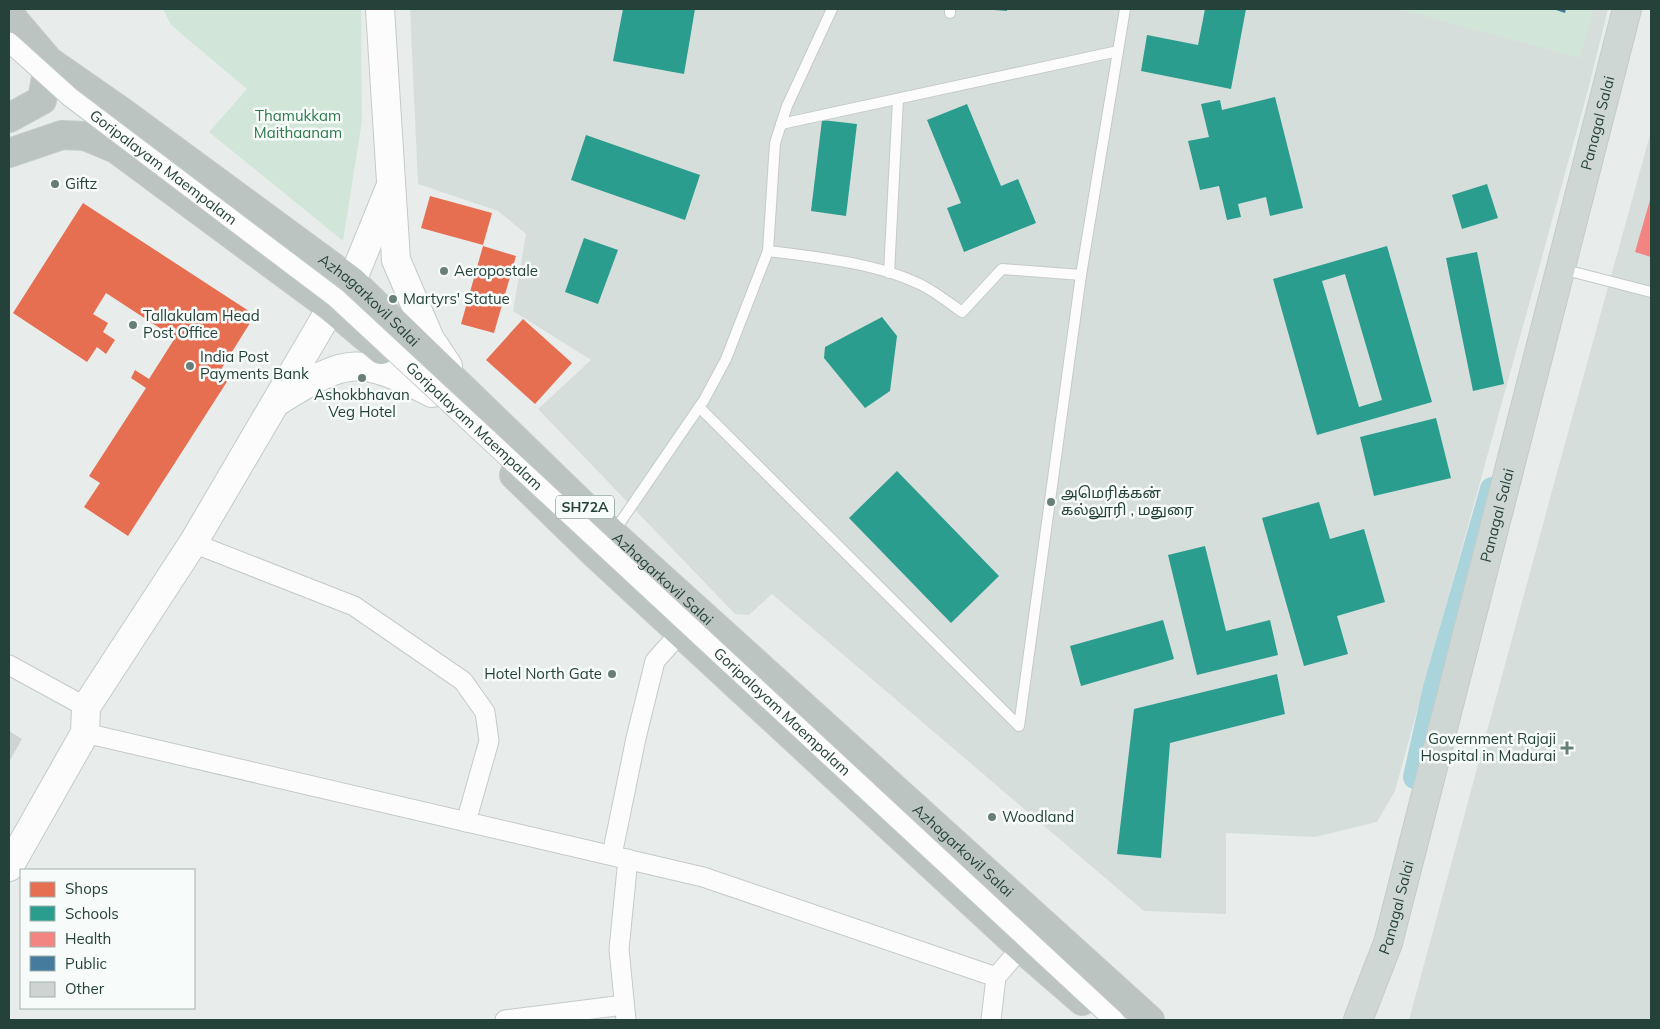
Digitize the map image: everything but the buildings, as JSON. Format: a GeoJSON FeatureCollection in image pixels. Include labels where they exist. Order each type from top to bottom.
{"type":"FeatureCollection","features":[{"type":"Feature","properties":{"kind":"highway","name":"Azhagarkovil Salai"},"geometry":{"type":"LineString","coordinates":[[9,11],[14,21],[49,61],[121,111],[352,281],[612,534],[1150,1020]]}},
{"type":"Feature","properties":{"kind":"highway"},"geometry":{"type":"LineString","coordinates":[[9,118],[42,100],[49,61]]}},
{"type":"Feature","properties":{"kind":"highway","name":"Azhagarkovil Salai"},"geometry":{"type":"LineString","coordinates":[[9,153],[62,135],[85,136],[116,149],[331,308],[432,393],[594,554],[1021,948],[1104,1020]]}},
{"type":"Feature","properties":{"kind":"main road"},"geometry":{"type":"LineString","coordinates":[[380,9],[396,260],[430,339],[465,391]]}},
{"type":"Feature","properties":{"kind":"main road","name":"Panagal Salai"},"geometry":{"type":"LineString","coordinates":[[1358,1020],[1388,943],[1627,9]]}},
{"type":"Feature","properties":{"kind":"main road"},"geometry":{"type":"LineString","coordinates":[[352,281],[392,184]]}},
{"type":"Feature","properties":{"kind":"main road"},"geometry":{"type":"LineString","coordinates":[[9,867],[86,720],[331,308]]}},
{"type":"Feature","properties":{"kind":"main road"},"geometry":{"type":"LineString","coordinates":[[275,403],[318,376],[342,368],[367,366],[390,372],[432,393]]}},
{"type":"Feature","properties":{"kind":"street","name":"Goripalayam Maempalam"},"geometry":{"type":"LineString","coordinates":[[9,42],[70,97],[336,298],[1114,1020]]}},
{"type":"Feature","properties":{"kind":"street"},"geometry":{"type":"LineString","coordinates":[[193,543],[354,606],[463,681],[485,712],[489,741],[466,822]]}},
{"type":"Feature","properties":{"kind":"street"},"geometry":{"type":"LineString","coordinates":[[505,1020],[625,1013],[619,949],[620,857],[636,738],[655,661],[680,633]]}},
{"type":"Feature","properties":{"kind":"street"},"geometry":{"type":"LineString","coordinates":[[9,665],[86,720],[466,822],[703,877],[996,977]]}},
{"type":"Feature","properties":{"kind":"street"},"geometry":{"type":"LineString","coordinates":[[990,1020],[996,977],[1021,948]]}},
{"type":"Feature","properties":{"kind":"lane"},"geometry":{"type":"LineString","coordinates":[[612,534],[699,407],[726,359],[768,251],[775,143],[787,106],[832,9]]}},
{"type":"Feature","properties":{"kind":"lane"},"geometry":{"type":"LineString","coordinates":[[699,407],[1019,726],[1081,275],[1125,9]]}},
{"type":"Feature","properties":{"kind":"lane"},"geometry":{"type":"LineString","coordinates":[[781,124],[1118,51]]}},
{"type":"Feature","properties":{"kind":"lane"},"geometry":{"type":"LineString","coordinates":[[889,274],[898,99]]}},
{"type":"Feature","properties":{"kind":"lane"},"geometry":{"type":"LineString","coordinates":[[768,251],[815,257],[889,274],[926,288],[962,312],[1002,269],[1081,275]]}},
{"type":"Feature","properties":{"kind":"lane"},"geometry":{"type":"LineString","coordinates":[[1561,269],[1651,292]]}},
{"type":"Feature","properties":{"kind":"shaded area","name":"அமெரிக்கன் கல்லூரி , மதுரை"},"geometry":{"type":"Polygon","coordinates":[[[410,9],[1608,9],[1588,90],[1395,791],[1377,822],[1315,837],[1226,833],[1226,914],[1144,911],[772,594],[749,615],[735,614],[538,409],[591,360],[513,311],[526,234],[498,211],[418,184],[410,9]]]}},
{"type":"Feature","properties":{"kind":"shaded area","name":"Government Rajaji Hospital in Madurai"},"geometry":{"type":"Polygon","coordinates":[[[1651,131],[1651,1020],[1409,1020],[1556,476],[1651,131]]]}},
{"type":"Feature","properties":{"kind":"green space","name":"Thamukkam Maithaanam"},"geometry":{"type":"Polygon","coordinates":[[[163,9],[361,9],[362,121],[343,241],[209,132],[247,89],[171,25],[163,9]]]}},
{"type":"Feature","properties":{"kind":"green space"},"geometry":{"type":"Polygon","coordinates":[[[1399,9],[1593,9],[1580,58],[1399,9]]]}},
{"type":"Feature","properties":{"kind":"waterway"},"geometry":{"type":"LineString","coordinates":[[1415,777],[1435,688],[1492,489]]}},
{"type":"Feature","properties":{"kind":"place","name":"Giftz"},"geometry":{"type":"Point","coordinates":[55,184]}},
{"type":"Feature","properties":{"kind":"place","name":"Aeropostale"},"geometry":{"type":"Point","coordinates":[444,271]}},
{"type":"Feature","properties":{"kind":"place","name":"Martyrs' Statue"},"geometry":{"type":"Point","coordinates":[393,299]}},
{"type":"Feature","properties":{"kind":"place","name":"Tallakulam Head Post Office"},"geometry":{"type":"Point","coordinates":[133,325]}},
{"type":"Feature","properties":{"kind":"place","name":"India Post Payments Bank"},"geometry":{"type":"Point","coordinates":[190,366]}},
{"type":"Feature","properties":{"kind":"place","name":"Ashokbhavan Veg Hotel"},"geometry":{"type":"Point","coordinates":[362,378]}},
{"type":"Feature","properties":{"kind":"place","name":"அமெரிக்கன் கல்லூரி , மதுரை"},"geometry":{"type":"Point","coordinates":[1051,502]}},
{"type":"Feature","properties":{"kind":"place","name":"Hotel North Gate"},"geometry":{"type":"Point","coordinates":[612,674]}},
{"type":"Feature","properties":{"kind":"place","name":"Government Rajaji Hospital in Madurai"},"geometry":{"type":"Point","coordinates":[1567,748]}},
{"type":"Feature","properties":{"kind":"place","name":"Woodland"},"geometry":{"type":"Point","coordinates":[992,817]}}]}
